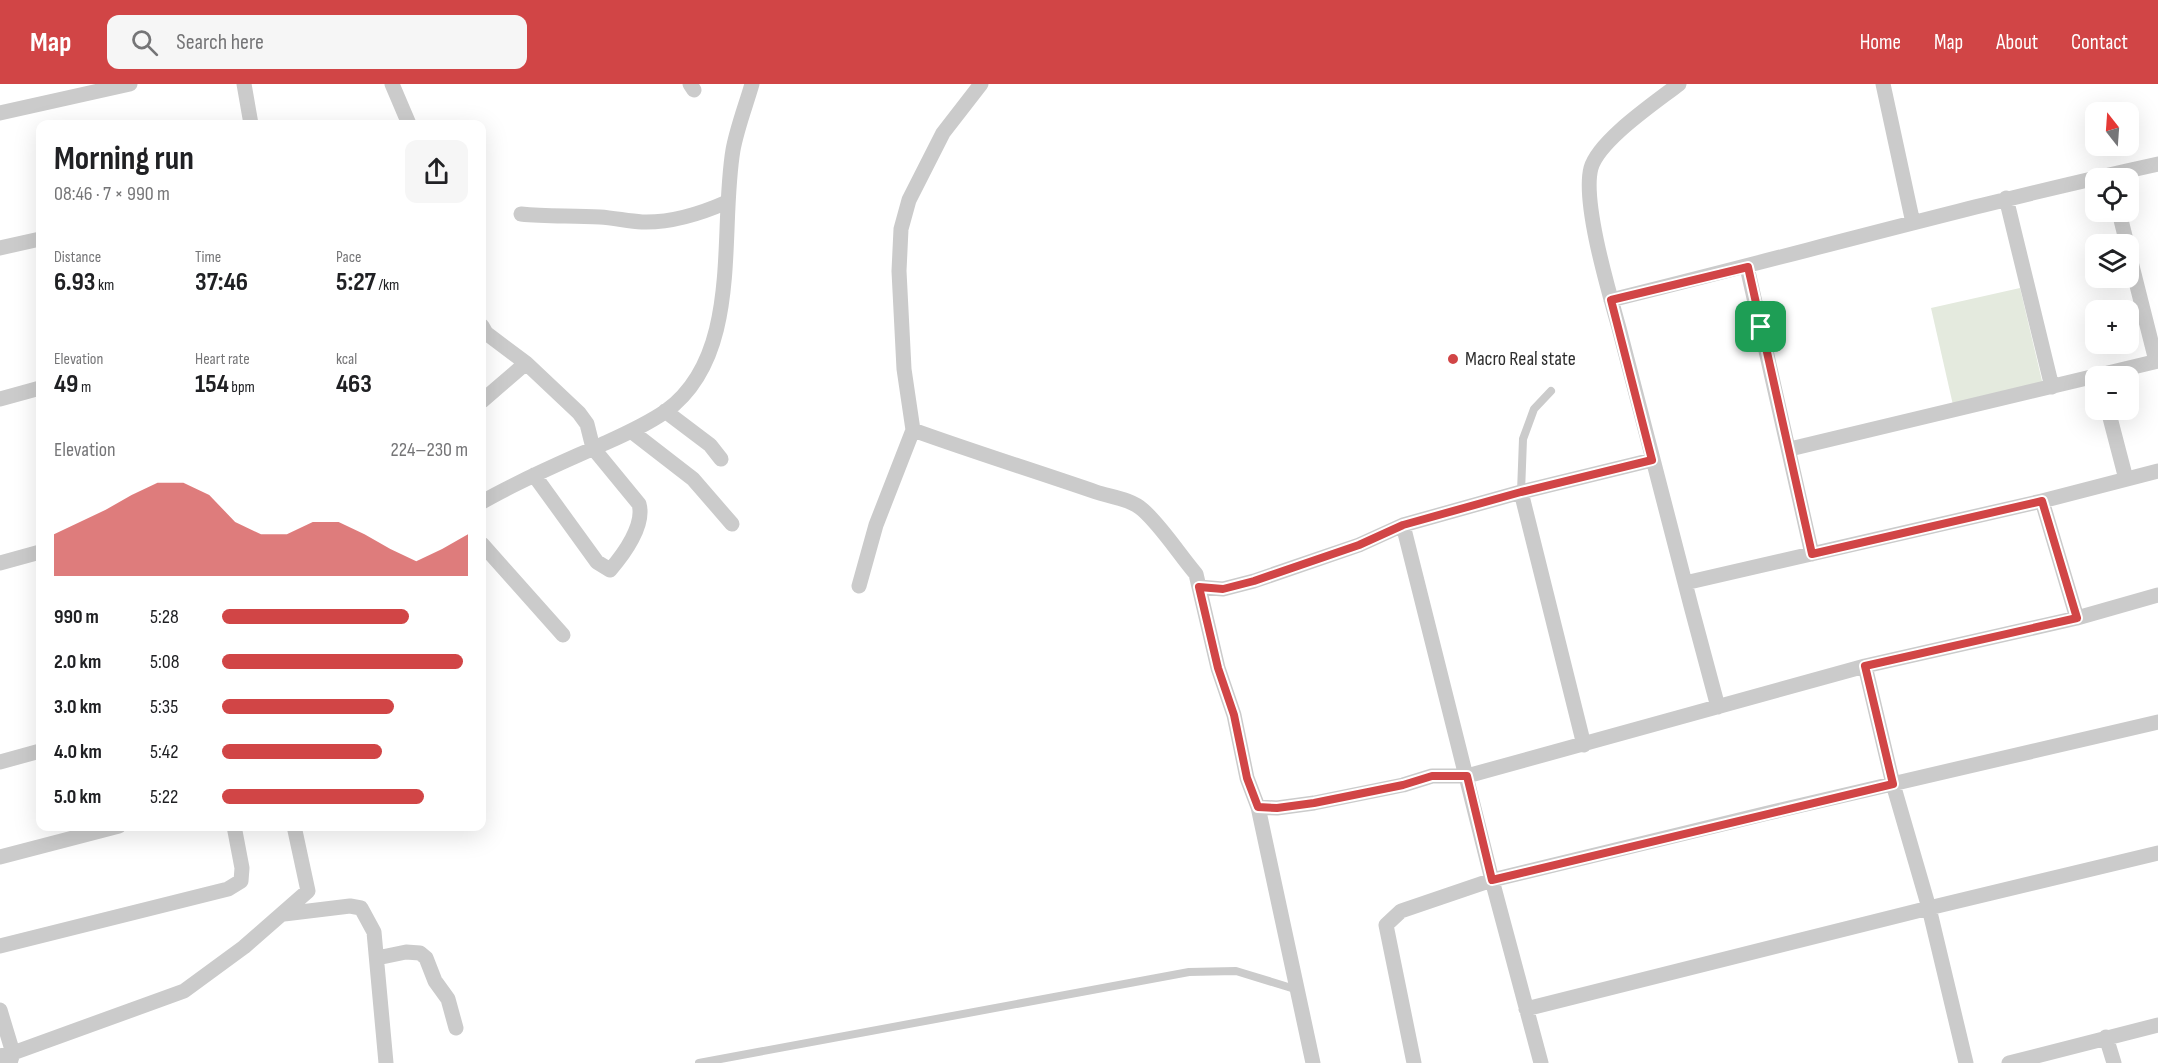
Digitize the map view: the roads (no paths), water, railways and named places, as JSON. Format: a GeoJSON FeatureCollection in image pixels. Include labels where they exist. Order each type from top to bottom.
{"type":"FeatureCollection","features":[{"type":"Feature","properties":{"kind":"street"},"geometry":{"type":"LineString","coordinates":[[0,113],[130,84]]}},
{"type":"Feature","properties":{"kind":"street"},"geometry":{"type":"LineString","coordinates":[[244,84],[250,120]]}},
{"type":"Feature","properties":{"kind":"street"},"geometry":{"type":"LineString","coordinates":[[392,84],[407,120]]}},
{"type":"Feature","properties":{"kind":"street"},"geometry":{"type":"LineString","coordinates":[[486,500],[631,431],[665,411],[693,384],[705,362],[718,327],[723,293],[727,202],[733,148],[752,84]]}},
{"type":"Feature","properties":{"kind":"street"},"geometry":{"type":"LineString","coordinates":[[859,586],[876,525],[913,430],[904,369],[899,271],[901,229],[909,200],[943,133],[981,84]]}},
{"type":"Feature","properties":{"kind":"street"},"geometry":{"type":"LineString","coordinates":[[1679,84],[1606,144],[1592,165],[1588,183],[1611,300],[1718,707]]}},
{"type":"Feature","properties":{"kind":"street"},"geometry":{"type":"LineString","coordinates":[[1883,84],[1913,223]]}},
{"type":"Feature","properties":{"kind":"street"},"geometry":{"type":"LineString","coordinates":[[2139,169],[2158,164]]}},
{"type":"Feature","properties":{"kind":"street"},"geometry":{"type":"LineString","coordinates":[[1611,300],[1748,267],[2007,198],[2085,182]]}},
{"type":"Feature","properties":{"kind":"street"},"geometry":{"type":"LineString","coordinates":[[2007,198],[2052,387]]}},
{"type":"Feature","properties":{"kind":"street"},"geometry":{"type":"LineString","coordinates":[[521,214],[549,217],[600,217],[642,222],[675,220],[699,214],[727,202]]}},
{"type":"Feature","properties":{"kind":"street"},"geometry":{"type":"LineString","coordinates":[[0,248],[36,240]]}},
{"type":"Feature","properties":{"kind":"street"},"geometry":{"type":"LineString","coordinates":[[1748,267],[1812,554]]}},
{"type":"Feature","properties":{"kind":"street"},"geometry":{"type":"LineString","coordinates":[[2138,288],[2157,361],[2138,366]]}},
{"type":"Feature","properties":{"kind":"street"},"geometry":{"type":"LineString","coordinates":[[486,333],[526,363],[579,413],[587,424],[593,448],[639,504],[642,512],[633,535],[610,570],[597,562],[534,476]]}},
{"type":"Feature","properties":{"kind":"street"},"geometry":{"type":"LineString","coordinates":[[486,398],[526,363]]}},
{"type":"Feature","properties":{"kind":"street"},"geometry":{"type":"LineString","coordinates":[[1790,449],[2085,379]]}},
{"type":"Feature","properties":{"kind":"street"},"geometry":{"type":"LineString","coordinates":[[0,399],[36,389]]}},
{"type":"Feature","properties":{"kind":"street"},"geometry":{"type":"LineString","coordinates":[[665,411],[710,445],[721,459]]}},
{"type":"Feature","properties":{"kind":"street"},"geometry":{"type":"LineString","coordinates":[[2111,420],[2126,479]]}},
{"type":"Feature","properties":{"kind":"street"},"geometry":{"type":"LineString","coordinates":[[913,430],[1119,498],[1142,509],[1196,574],[1218,668],[1234,715],[1247,778],[1258,807],[1313,1063]]}},
{"type":"Feature","properties":{"kind":"street"},"geometry":{"type":"LineString","coordinates":[[631,431],[693,479],[732,524]]}},
{"type":"Feature","properties":{"kind":"street"},"geometry":{"type":"LineString","coordinates":[[1199,587],[1223,589],[1254,581],[1359,545],[1403,525],[1521,492],[1652,460]]}},
{"type":"Feature","properties":{"kind":"street"},"geometry":{"type":"LineString","coordinates":[[1685,584],[2042,501],[2158,471]]}},
{"type":"Feature","properties":{"kind":"street"},"geometry":{"type":"LineString","coordinates":[[1521,492],[1584,745]]}},
{"type":"Feature","properties":{"kind":"street"},"geometry":{"type":"LineString","coordinates":[[2042,501],[2077,618]]}},
{"type":"Feature","properties":{"kind":"street"},"geometry":{"type":"LineString","coordinates":[[1403,525],[1492,880],[1541,1063]]}},
{"type":"Feature","properties":{"kind":"street"},"geometry":{"type":"LineString","coordinates":[[486,548],[563,634]]}},
{"type":"Feature","properties":{"kind":"street"},"geometry":{"type":"LineString","coordinates":[[0,563],[36,553]]}},
{"type":"Feature","properties":{"kind":"street"},"geometry":{"type":"LineString","coordinates":[[1258,807],[1277,808],[1314,803],[1403,785],[1432,776],[1467,776],[1865,666],[2077,618],[2158,596]]}},
{"type":"Feature","properties":{"kind":"street"},"geometry":{"type":"LineString","coordinates":[[1865,666],[1893,784],[1929,908],[1966,1063]]}},
{"type":"Feature","properties":{"kind":"street"},"geometry":{"type":"LineString","coordinates":[[1414,1063],[1386,925],[1401,911],[1492,880],[2158,722]]}},
{"type":"Feature","properties":{"kind":"street"},"geometry":{"type":"LineString","coordinates":[[0,762],[36,752]]}},
{"type":"Feature","properties":{"kind":"street"},"geometry":{"type":"LineString","coordinates":[[0,857],[100,831]]}},
{"type":"Feature","properties":{"kind":"street"},"geometry":{"type":"LineString","coordinates":[[0,946],[228,889],[241,881],[242,868],[235,831]]}},
{"type":"Feature","properties":{"kind":"street"},"geometry":{"type":"LineString","coordinates":[[0,1010],[8,1057],[184,992],[244,947],[308,891],[295,831]]}},
{"type":"Feature","properties":{"kind":"street"},"geometry":{"type":"LineString","coordinates":[[1526,1009],[2158,853]]}},
{"type":"Feature","properties":{"kind":"street"},"geometry":{"type":"LineString","coordinates":[[284,914],[350,906],[361,908],[374,932],[386,1063]]}},
{"type":"Feature","properties":{"kind":"street"},"geometry":{"type":"LineString","coordinates":[[377,958],[406,952],[420,952],[426,958],[435,981],[448,999],[456,1028]]}},
{"type":"Feature","properties":{"kind":"street"},"geometry":{"type":"LineString","coordinates":[[2008,1063],[2158,1025]]}},
{"type":"Feature","properties":{"kind":"street"},"geometry":{"type":"LineString","coordinates":[[2106,1037],[2114,1063]]}},
{"type":"Feature","properties":{"kind":"lane"},"geometry":{"type":"LineString","coordinates":[[1521,492],[1522,439],[1534,408],[1551,391]]}},
{"type":"Feature","properties":{"kind":"lane"},"geometry":{"type":"LineString","coordinates":[[699,1063],[1190,972],[1236,971],[1298,990]]}},
{"type":"Feature","properties":{"kind":"place","name":"Macro Real state"},"geometry":{"type":"Point","coordinates":[1453,359]}}]}
